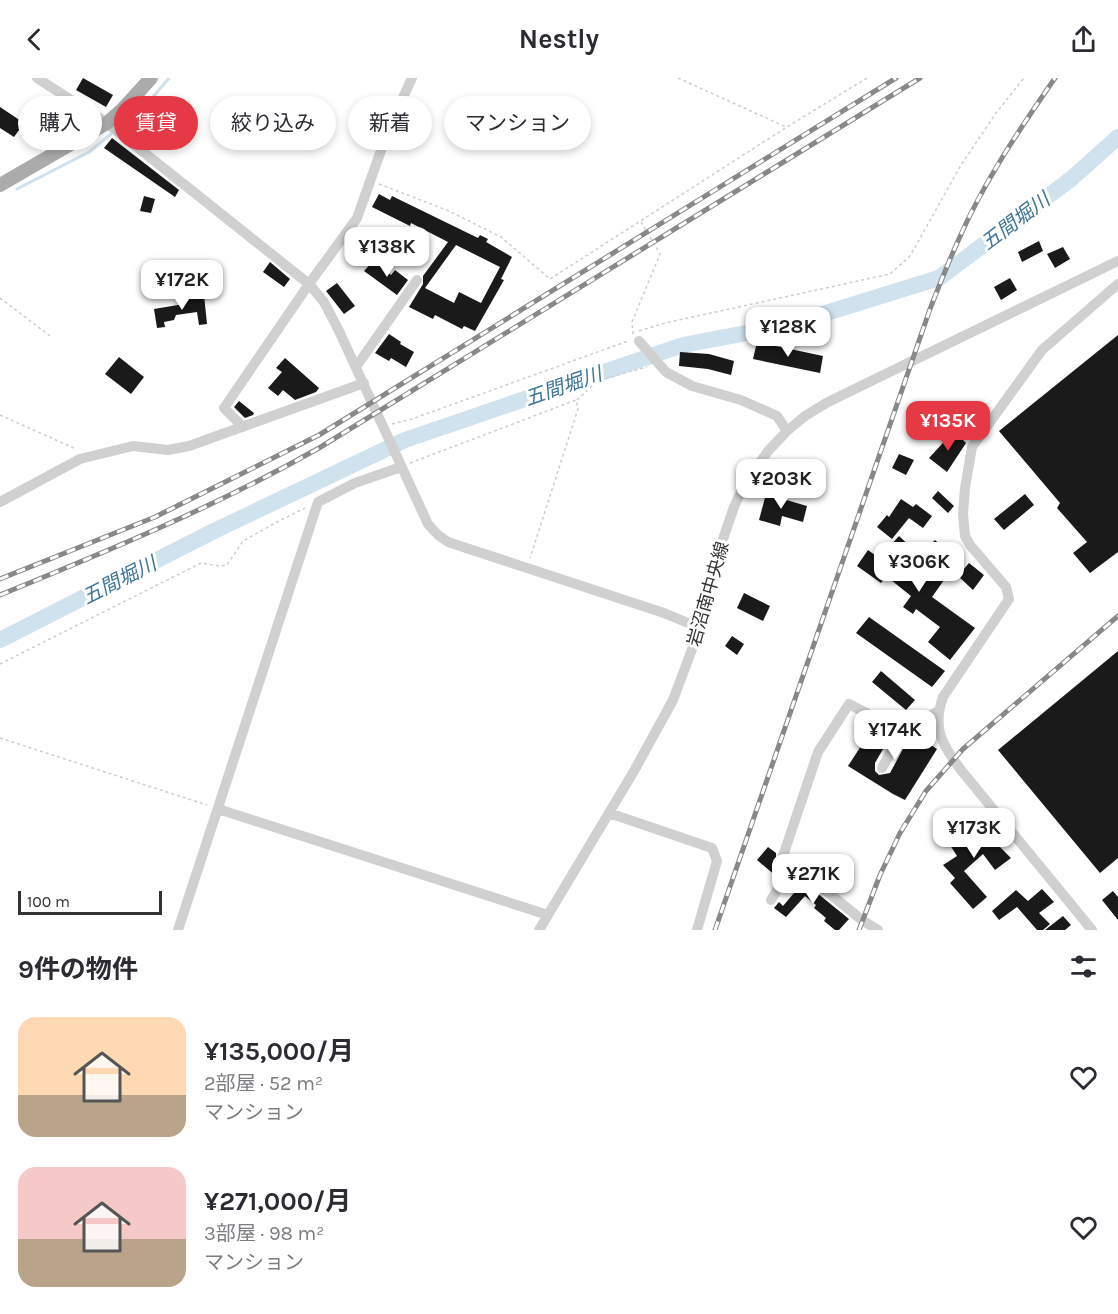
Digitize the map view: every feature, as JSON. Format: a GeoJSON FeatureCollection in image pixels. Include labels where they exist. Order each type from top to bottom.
{"type":"FeatureCollection","features":[{"type":"Feature","properties":{"kind":"main road"},"geometry":{"type":"LineString","coordinates":[[0,185],[106,123],[123,109],[151,78]]}},
{"type":"Feature","properties":{"kind":"street"},"geometry":{"type":"LineString","coordinates":[[37,78],[52,82],[309,284],[324,302],[364,383],[428,524],[438,535],[448,542],[700,628]]}},
{"type":"Feature","properties":{"kind":"street"},"geometry":{"type":"LineString","coordinates":[[243,427],[224,408],[309,284],[352,228],[362,207],[389,129],[412,78]]}},
{"type":"Feature","properties":{"kind":"street","name":"岩沼南中央線"},"geometry":{"type":"LineString","coordinates":[[539,930],[673,700],[700,628],[723,539],[734,507],[754,469],[768,450],[805,416],[828,402],[1118,261]]}},
{"type":"Feature","properties":{"kind":"street"},"geometry":{"type":"LineString","coordinates":[[356,367],[417,280]]}},
{"type":"Feature","properties":{"kind":"street"},"geometry":{"type":"LineString","coordinates":[[1092,930],[961,770],[943,742],[937,725],[938,711],[943,697],[1009,599],[1006,587],[965,536],[965,496],[972,447],[1042,350],[1118,284]]}},
{"type":"Feature","properties":{"kind":"street"},"geometry":{"type":"LineString","coordinates":[[636,337],[666,372],[692,387],[741,400],[777,416],[787,431]]}},
{"type":"Feature","properties":{"kind":"street"},"geometry":{"type":"LineString","coordinates":[[0,502],[80,459],[134,446],[168,450],[209,440],[364,383]]}},
{"type":"Feature","properties":{"kind":"street"},"geometry":{"type":"LineString","coordinates":[[178,930],[318,502],[355,483],[401,467]]}},
{"type":"Feature","properties":{"kind":"street"},"geometry":{"type":"LineString","coordinates":[[878,930],[862,920],[783,856],[818,752],[849,705],[902,732]]}},
{"type":"Feature","properties":{"kind":"street"},"geometry":{"type":"LineString","coordinates":[[882,768],[902,732],[938,711]]}},
{"type":"Feature","properties":{"kind":"street"},"geometry":{"type":"LineString","coordinates":[[218,808],[548,915]]}},
{"type":"Feature","properties":{"kind":"street"},"geometry":{"type":"LineString","coordinates":[[609,813],[712,848],[717,861],[697,930]]}},
{"type":"Feature","properties":{"kind":"street"},"geometry":{"type":"LineString","coordinates":[[771,900],[793,864]]}},
{"type":"Feature","properties":{"kind":"path"},"geometry":{"type":"LineString","coordinates":[[678,78],[786,127]]}},
{"type":"Feature","properties":{"kind":"path"},"geometry":{"type":"LineString","coordinates":[[370,180],[449,211],[501,237],[550,279],[786,127],[867,78]]}},
{"type":"Feature","properties":{"kind":"path"},"geometry":{"type":"LineString","coordinates":[[384,429],[636,338],[665,323],[890,274],[910,256],[961,165],[996,113],[1024,78]]}},
{"type":"Feature","properties":{"kind":"path"},"geometry":{"type":"LineString","coordinates":[[636,337],[632,322],[660,254],[641,221]]}},
{"type":"Feature","properties":{"kind":"path"},"geometry":{"type":"LineString","coordinates":[[0,298],[50,336]]}},
{"type":"Feature","properties":{"kind":"path"},"geometry":{"type":"LineString","coordinates":[[401,467],[576,400],[593,385],[607,378],[657,363]]}},
{"type":"Feature","properties":{"kind":"path"},"geometry":{"type":"LineString","coordinates":[[526,568],[578,409],[576,400]]}},
{"type":"Feature","properties":{"kind":"path"},"geometry":{"type":"LineString","coordinates":[[0,415],[91,456]]}},
{"type":"Feature","properties":{"kind":"path"},"geometry":{"type":"LineString","coordinates":[[0,664],[201,563],[227,565],[243,541],[318,502]]}},
{"type":"Feature","properties":{"kind":"path"},"geometry":{"type":"LineString","coordinates":[[0,738],[218,808]]}},
{"type":"Feature","properties":{"kind":"building"},"geometry":{"type":"Polygon","coordinates":[[[83,78],[113,95],[106,107],[102,105],[102,96],[87,96],[76,90],[83,78]]]}},
{"type":"Feature","properties":{"kind":"building"},"geometry":{"type":"Polygon","coordinates":[[[0,107],[18,119],[18,131],[14,137],[0,128],[0,107]]]}},
{"type":"Feature","properties":{"kind":"building"},"geometry":{"type":"Polygon","coordinates":[[[112,138],[114,150],[127,150],[179,190],[175,197],[104,148],[112,138]]]}},
{"type":"Feature","properties":{"kind":"building"},"geometry":{"type":"Polygon","coordinates":[[[379,194],[390,200],[392,196],[478,238],[480,235],[488,239],[486,242],[512,257],[501,279],[504,280],[475,331],[464,326],[462,329],[435,315],[433,319],[409,307],[423,284],[423,276],[448,242],[372,207],[379,194]],[[456,245],[425,288],[454,303],[459,292],[481,303],[500,267],[456,245]]]}},
{"type":"Feature","properties":{"kind":"building"},"geometry":{"type":"Polygon","coordinates":[[[144,196],[155,199],[151,213],[140,211],[144,196]]]}},
{"type":"Feature","properties":{"kind":"building"},"geometry":{"type":"Polygon","coordinates":[[[389,236],[401,243],[393,259],[380,252],[389,236]]]}},
{"type":"Feature","properties":{"kind":"building"},"geometry":{"type":"Polygon","coordinates":[[[1039,241],[1043,251],[1022,262],[1018,252],[1039,241]]]}},
{"type":"Feature","properties":{"kind":"building"},"geometry":{"type":"Polygon","coordinates":[[[414,244],[423,249],[418,256],[410,251],[414,244]]]}},
{"type":"Feature","properties":{"kind":"building"},"geometry":{"type":"Polygon","coordinates":[[[1063,247],[1070,259],[1055,268],[1047,254],[1063,247]]]}},
{"type":"Feature","properties":{"kind":"building"},"geometry":{"type":"Polygon","coordinates":[[[373,261],[391,275],[395,270],[408,280],[397,295],[364,271],[373,261]]]}},
{"type":"Feature","properties":{"kind":"building"},"geometry":{"type":"Polygon","coordinates":[[[270,262],[290,279],[284,287],[263,272],[270,262]]]}},
{"type":"Feature","properties":{"kind":"building"},"geometry":{"type":"Polygon","coordinates":[[[1010,278],[1017,290],[1001,300],[994,287],[1010,278]]]}},
{"type":"Feature","properties":{"kind":"building"},"geometry":{"type":"Polygon","coordinates":[[[337,283],[355,306],[344,314],[326,291],[337,283]]]}},
{"type":"Feature","properties":{"kind":"building"},"geometry":{"type":"Polygon","coordinates":[[[204,295],[207,324],[199,325],[197,312],[176,315],[174,320],[164,322],[165,327],[157,328],[154,309],[184,304],[184,298],[204,295]]]}},
{"type":"Feature","properties":{"kind":"building"},"geometry":{"type":"Polygon","coordinates":[[[389,334],[414,352],[406,367],[391,358],[389,361],[375,353],[389,334]]]}},
{"type":"Feature","properties":{"kind":"building"},"geometry":{"type":"Polygon","coordinates":[[[1118,335],[1118,552],[1090,573],[1073,553],[1087,542],[1057,508],[1060,503],[999,431],[1118,335]]]}},
{"type":"Feature","properties":{"kind":"building"},"geometry":{"type":"Polygon","coordinates":[[[757,342],[823,356],[820,373],[753,359],[757,342]]]}},
{"type":"Feature","properties":{"kind":"building"},"geometry":{"type":"Polygon","coordinates":[[[680,352],[709,354],[734,361],[731,375],[708,369],[679,366],[680,352]]]}},
{"type":"Feature","properties":{"kind":"building"},"geometry":{"type":"Polygon","coordinates":[[[119,357],[144,377],[131,394],[105,374],[119,357]]]}},
{"type":"Feature","properties":{"kind":"building"},"geometry":{"type":"Polygon","coordinates":[[[285,358],[319,388],[316,392],[295,400],[283,390],[278,396],[268,388],[282,372],[276,368],[285,358]]]}},
{"type":"Feature","properties":{"kind":"building"},"geometry":{"type":"Polygon","coordinates":[[[239,401],[254,413],[253,415],[245,418],[234,407],[239,401]]]}},
{"type":"Feature","properties":{"kind":"building"},"geometry":{"type":"Polygon","coordinates":[[[973,402],[987,405],[983,415],[968,412],[973,402]]]}},
{"type":"Feature","properties":{"kind":"building"},"geometry":{"type":"Polygon","coordinates":[[[954,431],[966,443],[947,472],[929,458],[954,431]]]}},
{"type":"Feature","properties":{"kind":"building"},"geometry":{"type":"Polygon","coordinates":[[[899,454],[914,460],[906,475],[892,468],[899,454]]]}},
{"type":"Feature","properties":{"kind":"building"},"geometry":{"type":"Polygon","coordinates":[[[938,491],[954,506],[948,513],[932,498],[938,491]]]}},
{"type":"Feature","properties":{"kind":"building"},"geometry":{"type":"Polygon","coordinates":[[[766,494],[807,506],[803,522],[782,516],[780,526],[759,520],[766,494]]]}},
{"type":"Feature","properties":{"kind":"building"},"geometry":{"type":"Polygon","coordinates":[[[1025,494],[1034,505],[1004,530],[994,519],[1025,494]]]}},
{"type":"Feature","properties":{"kind":"building"},"geometry":{"type":"Polygon","coordinates":[[[901,499],[913,507],[916,504],[932,516],[923,528],[909,518],[892,539],[877,527],[887,515],[889,517],[901,499]]]}},
{"type":"Feature","properties":{"kind":"building"},"geometry":{"type":"Polygon","coordinates":[[[899,536],[915,551],[912,555],[944,580],[932,597],[975,628],[950,660],[928,642],[940,627],[916,609],[913,614],[903,607],[911,596],[886,576],[881,583],[857,566],[868,550],[879,558],[899,536]]]}},
{"type":"Feature","properties":{"kind":"building"},"geometry":{"type":"Polygon","coordinates":[[[935,540],[946,550],[938,558],[927,548],[935,540]]]}},
{"type":"Feature","properties":{"kind":"building"},"geometry":{"type":"Polygon","coordinates":[[[969,563],[984,575],[973,590],[958,576],[969,563]]]}},
{"type":"Feature","properties":{"kind":"building"},"geometry":{"type":"Polygon","coordinates":[[[744,593],[770,606],[763,621],[737,608],[744,593]]]}},
{"type":"Feature","properties":{"kind":"building"},"geometry":{"type":"Polygon","coordinates":[[[869,617],[945,671],[932,687],[856,633],[869,617]]]}},
{"type":"Feature","properties":{"kind":"building"},"geometry":{"type":"Polygon","coordinates":[[[732,636],[744,644],[737,655],[725,646],[732,636]]]}},
{"type":"Feature","properties":{"kind":"building"},"geometry":{"type":"Polygon","coordinates":[[[1118,651],[1118,858],[1100,873],[998,750],[1118,651]]]}},
{"type":"Feature","properties":{"kind":"building"},"geometry":{"type":"Polygon","coordinates":[[[881,671],[915,700],[906,710],[872,682],[881,671]]]}},
{"type":"Feature","properties":{"kind":"building"},"geometry":{"type":"Polygon","coordinates":[[[874,726],[891,735],[875,763],[875,771],[879,775],[890,773],[910,736],[924,728],[930,731],[925,741],[937,749],[905,800],[848,766],[874,726]]]}},
{"type":"Feature","properties":{"kind":"building"},"geometry":{"type":"Polygon","coordinates":[[[981,813],[989,823],[985,827],[996,843],[1011,858],[995,870],[983,854],[964,871],[987,897],[973,909],[950,883],[955,878],[943,865],[957,856],[950,845],[969,832],[964,826],[981,813]]]}},
{"type":"Feature","properties":{"kind":"building"},"geometry":{"type":"Polygon","coordinates":[[[768,847],[776,853],[776,859],[783,866],[776,876],[757,860],[768,847]]]}},
{"type":"Feature","properties":{"kind":"building"},"geometry":{"type":"Polygon","coordinates":[[[795,875],[849,919],[839,930],[835,930],[824,921],[826,918],[805,896],[786,917],[774,908],[779,902],[783,906],[799,887],[791,881],[795,875]]]}},
{"type":"Feature","properties":{"kind":"building"},"geometry":{"type":"Polygon","coordinates":[[[1042,889],[1054,902],[1039,913],[1050,924],[1043,930],[1037,930],[1017,907],[999,920],[992,911],[1016,890],[1028,901],[1042,889]]]}},
{"type":"Feature","properties":{"kind":"building"},"geometry":{"type":"Polygon","coordinates":[[[1113,891],[1118,897],[1118,920],[1102,900],[1113,891]]]}},
{"type":"Feature","properties":{"kind":"building"},"geometry":{"type":"Polygon","coordinates":[[[1063,916],[1071,925],[1065,930],[1045,930],[1063,916]]]}},
{"type":"Feature","properties":{"kind":"waterway"},"geometry":{"type":"LineString","coordinates":[[154,96],[169,78]]}},
{"type":"Feature","properties":{"kind":"waterway"},"geometry":{"type":"LineString","coordinates":[[17,189],[89,152],[111,134]]}},
{"type":"Feature","properties":{"kind":"waterway","name":"五間堀川"},"geometry":{"type":"LineString","coordinates":[[0,640],[214,531],[405,440],[683,345],[784,326],[939,278],[1071,179],[1118,137]]}},
{"type":"Feature","properties":{"kind":"railway"},"geometry":{"type":"LineString","coordinates":[[0,579],[155,517],[319,435],[896,78]]}},
{"type":"Feature","properties":{"kind":"railway"},"geometry":{"type":"LineString","coordinates":[[0,595],[201,509],[319,448],[920,78]]}},
{"type":"Feature","properties":{"kind":"railway"},"geometry":{"type":"LineString","coordinates":[[715,930],[940,283],[968,219],[990,178],[1055,78]]}},
{"type":"Feature","properties":{"kind":"railway"},"geometry":{"type":"LineString","coordinates":[[859,930],[880,875],[900,833],[926,791],[963,749],[1118,616]]}}]}
